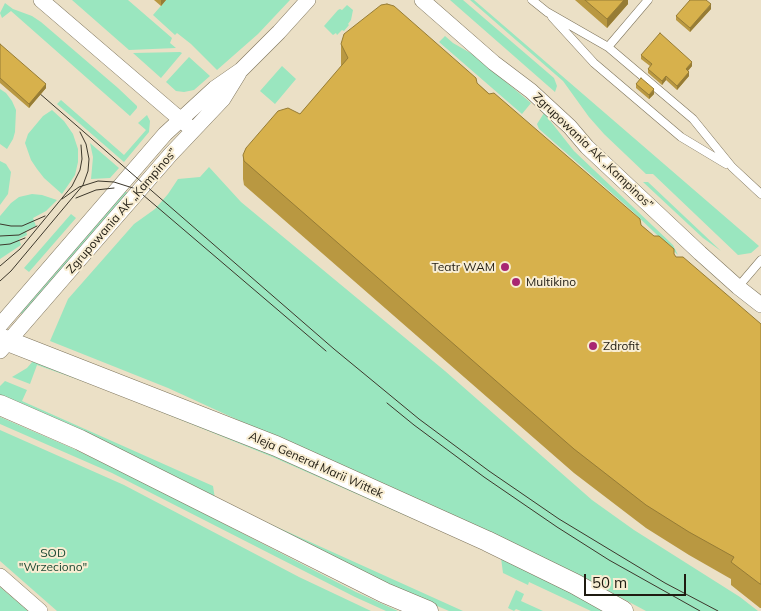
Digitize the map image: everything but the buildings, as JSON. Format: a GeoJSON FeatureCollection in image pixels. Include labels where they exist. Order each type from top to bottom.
{"type":"FeatureCollection","features":[{"type":"Feature","properties":{"kind":"main road","name":"Aleja Generał Marii Wittek"},"geometry":{"type":"LineString","coordinates":[[2,339],[276,446],[487,541],[575,584],[623,611]]}},
{"type":"Feature","properties":{"kind":"main road"},"geometry":{"type":"LineString","coordinates":[[0,405],[80,440],[376,589],[428,611]]}},
{"type":"Feature","properties":{"kind":"street"},"geometry":{"type":"LineString","coordinates":[[41,0],[193,130]]}},
{"type":"Feature","properties":{"kind":"street","name":"Zgrupowania AK „Kampinos”"},"geometry":{"type":"LineString","coordinates":[[2,339],[156,144],[214,88],[241,70],[308,0]]}},
{"type":"Feature","properties":{"kind":"street","name":"Zgrupowania AK „Kampinos”"},"geometry":{"type":"LineString","coordinates":[[422,0],[494,63],[531,91],[570,127],[697,256],[761,305]]}},
{"type":"Feature","properties":{"kind":"street","name":"Zgrupowania AK „Kampinos”"},"geometry":{"type":"LineString","coordinates":[[2,339],[223,99],[241,70]]}},
{"type":"Feature","properties":{"kind":"street"},"geometry":{"type":"LineString","coordinates":[[0,576],[40,611]]}},
{"type":"Feature","properties":{"kind":"lane"},"geometry":{"type":"LineString","coordinates":[[532,0],[547,12],[594,63],[681,137],[732,167]]}},
{"type":"Feature","properties":{"kind":"lane"},"geometry":{"type":"LineString","coordinates":[[608,47],[648,0]]}},
{"type":"Feature","properties":{"kind":"lane"},"geometry":{"type":"LineString","coordinates":[[547,12],[608,47],[693,119],[732,167],[761,194]]}},
{"type":"Feature","properties":{"kind":"lane"},"geometry":{"type":"LineString","coordinates":[[738,288],[761,260]]}},
{"type":"Feature","properties":{"kind":"green space"},"geometry":{"type":"Polygon","coordinates":[[[72,0],[128,0],[172,38],[170,43],[176,48],[129,50],[72,0]]]}},
{"type":"Feature","properties":{"kind":"green space"},"geometry":{"type":"Polygon","coordinates":[[[166,0],[290,0],[258,34],[217,70],[191,44],[177,33],[175,35],[153,15],[166,0]]]}},
{"type":"Feature","properties":{"kind":"green space"},"geometry":{"type":"Polygon","coordinates":[[[450,0],[463,0],[554,78],[557,86],[555,92],[450,0]]]}},
{"type":"Feature","properties":{"kind":"green space"},"geometry":{"type":"Polygon","coordinates":[[[470,0],[474,0],[759,246],[751,253],[738,255],[653,174],[646,174],[604,134],[563,81],[470,0]]]}},
{"type":"Feature","properties":{"kind":"green space"},"geometry":{"type":"Polygon","coordinates":[[[5,3],[13,9],[32,16],[41,22],[118,88],[137,108],[130,116],[11,11],[2,18],[0,13],[5,3]]]}},
{"type":"Feature","properties":{"kind":"green space"},"geometry":{"type":"Polygon","coordinates":[[[347,5],[353,10],[349,25],[344,31],[342,30],[337,35],[336,33],[333,35],[324,26],[338,10],[342,10],[347,5]]]}},
{"type":"Feature","properties":{"kind":"green space"},"geometry":{"type":"Polygon","coordinates":[[[445,36],[474,55],[531,103],[522,114],[439,42],[445,36]]]}},
{"type":"Feature","properties":{"kind":"green space"},"geometry":{"type":"Polygon","coordinates":[[[133,53],[182,53],[161,78],[133,53]]]}},
{"type":"Feature","properties":{"kind":"green space"},"geometry":{"type":"Polygon","coordinates":[[[189,57],[210,76],[194,90],[176,91],[166,82],[189,57]]]}},
{"type":"Feature","properties":{"kind":"green space"},"geometry":{"type":"Polygon","coordinates":[[[282,66],[296,79],[275,104],[260,91],[282,66]]]}},
{"type":"Feature","properties":{"kind":"green space"},"geometry":{"type":"Polygon","coordinates":[[[0,89],[6,93],[16,110],[15,132],[7,149],[0,144],[0,89]]]}},
{"type":"Feature","properties":{"kind":"green space"},"geometry":{"type":"Polygon","coordinates":[[[61,100],[124,155],[146,130],[138,123],[147,115],[150,121],[149,132],[124,162],[57,104],[61,100]]]}},
{"type":"Feature","properties":{"kind":"green space"},"geometry":{"type":"Polygon","coordinates":[[[52,110],[64,121],[73,134],[78,149],[75,175],[62,194],[37,169],[31,160],[25,143],[28,134],[43,116],[52,110]]]}},
{"type":"Feature","properties":{"kind":"green space"},"geometry":{"type":"Polygon","coordinates":[[[544,113],[574,151],[673,245],[678,255],[631,210],[539,129],[537,124],[544,113]]]}},
{"type":"Feature","properties":{"kind":"green space"},"geometry":{"type":"Polygon","coordinates":[[[90,143],[119,168],[110,178],[91,179],[93,157],[90,143]]]}},
{"type":"Feature","properties":{"kind":"green space"},"geometry":{"type":"Polygon","coordinates":[[[0,161],[6,164],[11,172],[8,194],[0,205],[0,161]]]}},
{"type":"Feature","properties":{"kind":"green space"},"geometry":{"type":"Polygon","coordinates":[[[209,167],[241,202],[445,371],[592,500],[634,530],[740,597],[758,611],[646,611],[588,580],[168,388],[50,341],[68,299],[134,224],[155,209],[178,179],[200,177],[209,167]]]}},
{"type":"Feature","properties":{"kind":"green space"},"geometry":{"type":"Polygon","coordinates":[[[643,182],[648,182],[721,251],[703,238],[643,182]]]}},
{"type":"Feature","properties":{"kind":"green space"},"geometry":{"type":"Polygon","coordinates":[[[124,191],[129,193],[23,314],[19,313],[124,191]]]}},
{"type":"Feature","properties":{"kind":"green space"},"geometry":{"type":"Polygon","coordinates":[[[32,194],[57,200],[46,211],[33,218],[36,226],[26,231],[27,235],[19,239],[21,245],[0,259],[0,216],[19,197],[32,194]]]}},
{"type":"Feature","properties":{"kind":"green space"},"geometry":{"type":"Polygon","coordinates":[[[71,214],[76,218],[29,272],[24,268],[71,214]]]}},
{"type":"Feature","properties":{"kind":"green space"},"geometry":{"type":"Polygon","coordinates":[[[33,361],[170,412],[325,477],[420,522],[275,458],[102,388],[37,365],[30,384],[12,377],[27,368],[33,361]]]}},
{"type":"Feature","properties":{"kind":"green space"},"geometry":{"type":"Polygon","coordinates":[[[5,381],[27,390],[22,401],[213,486],[215,499],[463,611],[449,611],[386,584],[0,396],[0,386],[5,381]]]}},
{"type":"Feature","properties":{"kind":"green space"},"geometry":{"type":"Polygon","coordinates":[[[0,417],[74,449],[145,483],[356,592],[398,611],[386,611],[355,597],[112,473],[0,424],[0,417]]]}},
{"type":"Feature","properties":{"kind":"green space","name":"SOD \"Wrzeciono\""},"geometry":{"type":"Polygon","coordinates":[[[0,430],[124,485],[299,577],[371,611],[57,611],[0,561],[0,430]]]}},
{"type":"Feature","properties":{"kind":"green space"},"geometry":{"type":"Polygon","coordinates":[[[501,558],[609,611],[591,611],[529,582],[528,585],[503,573],[501,558]]]}},
{"type":"Feature","properties":{"kind":"green space"},"geometry":{"type":"Polygon","coordinates":[[[0,587],[20,604],[28,611],[0,611],[0,587]]]}},
{"type":"Feature","properties":{"kind":"green space"},"geometry":{"type":"Polygon","coordinates":[[[516,590],[524,594],[521,601],[543,611],[521,611],[516,609],[514,611],[508,608],[516,590]]]}},
{"type":"Feature","properties":{"kind":"tram line"},"geometry":{"type":"LineString","coordinates":[[31,86],[334,349],[419,419],[489,471],[559,519],[665,583],[718,611]]}},
{"type":"Feature","properties":{"kind":"tram line"},"geometry":{"type":"LineString","coordinates":[[0,281],[11,271],[83,185],[88,171],[89,159],[86,144],[80,132]]}},
{"type":"Feature","properties":{"kind":"tram line"},"geometry":{"type":"LineString","coordinates":[[0,266],[20,249],[72,186],[80,170],[82,159],[81,145]]}},
{"type":"Feature","properties":{"kind":"tram line"},"geometry":{"type":"LineString","coordinates":[[62,199],[79,187],[98,181],[114,182],[136,189],[326,351]]}},
{"type":"Feature","properties":{"kind":"tram line"},"geometry":{"type":"LineString","coordinates":[[76,198],[96,190],[114,188]]}},
{"type":"Feature","properties":{"kind":"tram line"},"geometry":{"type":"LineString","coordinates":[[0,224],[22,226],[45,216]]}},
{"type":"Feature","properties":{"kind":"tram line"},"geometry":{"type":"LineString","coordinates":[[0,236],[19,235],[37,226]]}},
{"type":"Feature","properties":{"kind":"tram line"},"geometry":{"type":"LineString","coordinates":[[0,245],[10,244],[25,238]]}},
{"type":"Feature","properties":{"kind":"tram line"},"geometry":{"type":"LineString","coordinates":[[387,403],[484,477],[557,527],[609,560],[700,611]]}},
{"type":"Feature","properties":{"kind":"place","name":"Teatr WAM"},"geometry":{"type":"Point","coordinates":[505,267]}},
{"type":"Feature","properties":{"kind":"place","name":"Multikino"},"geometry":{"type":"Point","coordinates":[516,282]}},
{"type":"Feature","properties":{"kind":"place","name":"Zdrofit"},"geometry":{"type":"Point","coordinates":[593,346]}}]}
